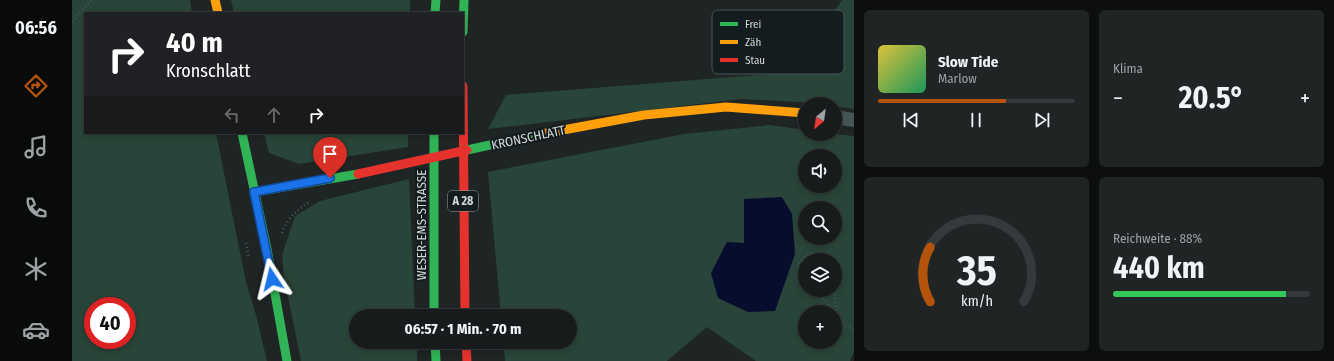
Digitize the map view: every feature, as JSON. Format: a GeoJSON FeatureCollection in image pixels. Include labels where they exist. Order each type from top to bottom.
{"type":"FeatureCollection","features":[{"type":"Feature","properties":{"kind":"main road"},"geometry":{"type":"LineString","coordinates":[[216,0],[218,12]]}},
{"type":"Feature","properties":{"kind":"main road"},"geometry":{"type":"LineString","coordinates":[[435,12],[436,0]]}},
{"type":"Feature","properties":{"kind":"main road"},"geometry":{"type":"LineString","coordinates":[[464,0],[464,12]]}},
{"type":"Feature","properties":{"kind":"main road","name":"KRONSCHLATT"},"geometry":{"type":"LineString","coordinates":[[254,192],[358,174],[536,135],[644,115],[726,108],[798,112]]}},
{"type":"Feature","properties":{"kind":"main road"},"geometry":{"type":"LineString","coordinates":[[242,134],[267,249],[287,361]]}},
{"type":"Feature","properties":{"kind":"main road","name":"WESER-EMS-STRASSE"},"geometry":{"type":"LineString","coordinates":[[434,134],[434,309]]}},
{"type":"Feature","properties":{"kind":"main road","name":"A 28"},"geometry":{"type":"LineString","coordinates":[[463,134],[465,309]]}},
{"type":"Feature","properties":{"kind":"main road"},"geometry":{"type":"LineString","coordinates":[[435,349],[436,361]]}},
{"type":"Feature","properties":{"kind":"main road"},"geometry":{"type":"LineString","coordinates":[[466,349],[467,361]]}},
{"type":"Feature","properties":{"kind":"street"},"geometry":{"type":"LineString","coordinates":[[842,118],[854,120]]}},
{"type":"Feature","properties":{"kind":"path"},"geometry":{"type":"LineString","coordinates":[[72,22],[91,0]]}},
{"type":"Feature","properties":{"kind":"path"},"geometry":{"type":"LineString","coordinates":[[281,236],[286,222],[296,210],[313,200]]}},
{"type":"Feature","properties":{"kind":"path"},"geometry":{"type":"LineString","coordinates":[[248,253],[267,249]]}},
{"type":"Feature","properties":{"kind":"path"},"geometry":{"type":"LineString","coordinates":[[821,297],[829,305]]}},
{"type":"Feature","properties":{"kind":"path"},"geometry":{"type":"LineString","coordinates":[[842,322],[844,325],[854,329]]}},
{"type":"Feature","properties":{"kind":"green space"},"geometry":{"type":"Polygon","coordinates":[[[72,0],[190,0],[192,12],[84,12],[84,134],[216,134],[246,282],[267,361],[72,361],[72,0]]]}},
{"type":"Feature","properties":{"kind":"green space"},"geometry":{"type":"Polygon","coordinates":[[[231,0],[410,0],[410,12],[234,12],[231,0]]]}},
{"type":"Feature","properties":{"kind":"green space"},"geometry":{"type":"Polygon","coordinates":[[[842,0],[854,0],[854,109],[842,107],[842,97],[798,97],[798,102],[741,99],[488,129],[506,95],[769,74],[844,74],[844,10],[835,10],[842,0]]]}},
{"type":"Feature","properties":{"kind":"green space"},"geometry":{"type":"Polygon","coordinates":[[[770,125],[798,129],[798,141],[842,141],[842,135],[854,136],[854,352],[850,361],[756,361],[707,327],[667,361],[505,361],[504,349],[577,349],[577,309],[500,309],[488,172],[684,134],[770,125]]]}},
{"type":"Feature","properties":{"kind":"green space"},"geometry":{"type":"Polygon","coordinates":[[[264,134],[408,134],[408,147],[299,164],[269,153],[264,134]]]}},
{"type":"Feature","properties":{"kind":"green space"},"geometry":{"type":"Polygon","coordinates":[[[409,179],[415,309],[349,309],[349,349],[417,349],[417,361],[301,361],[284,277],[282,255],[295,216],[320,201],[409,179]]]}},
{"type":"Feature","properties":{"kind":"water"},"geometry":{"type":"Polygon","coordinates":[[[782,197],[792,214],[795,254],[775,311],[748,312],[718,298],[711,273],[727,242],[744,243],[744,199],[782,197]]]}},
{"type":"Feature","properties":{"kind":"traffic: fast"},"geometry":{"type":"LineString","coordinates":[[435,12],[436,0]]}},
{"type":"Feature","properties":{"kind":"traffic: fast"},"geometry":{"type":"LineString","coordinates":[[464,0],[464,12]]}},
{"type":"Feature","properties":{"kind":"traffic: fast"},"geometry":{"type":"LineString","coordinates":[[242,134],[267,249],[287,361]]}},
{"type":"Feature","properties":{"kind":"traffic: fast"},"geometry":{"type":"LineString","coordinates":[[434,134],[434,309]]}},
{"type":"Feature","properties":{"kind":"traffic: fast"},"geometry":{"type":"LineString","coordinates":[[467,150],[536,135]]}},
{"type":"Feature","properties":{"kind":"traffic: fast"},"geometry":{"type":"LineString","coordinates":[[255,192],[358,174]]}},
{"type":"Feature","properties":{"kind":"traffic: fast"},"geometry":{"type":"LineString","coordinates":[[435,349],[436,361]]}},
{"type":"Feature","properties":{"kind":"traffic: slow"},"geometry":{"type":"LineString","coordinates":[[215,0],[218,12]]}},
{"type":"Feature","properties":{"kind":"traffic: slow"},"geometry":{"type":"LineString","coordinates":[[536,135],[644,115],[726,107],[798,112]]}},
{"type":"Feature","properties":{"kind":"traffic: jam"},"geometry":{"type":"LineString","coordinates":[[463,134],[465,309]]}},
{"type":"Feature","properties":{"kind":"traffic: jam"},"geometry":{"type":"LineString","coordinates":[[358,174],[467,150]]}},
{"type":"Feature","properties":{"kind":"traffic: jam"},"geometry":{"type":"LineString","coordinates":[[466,349],[467,361]]}},
{"type":"Feature","properties":{"kind":"route"},"geometry":{"type":"LineString","coordinates":[[272,279],[254,192],[330,178]]}}]}
